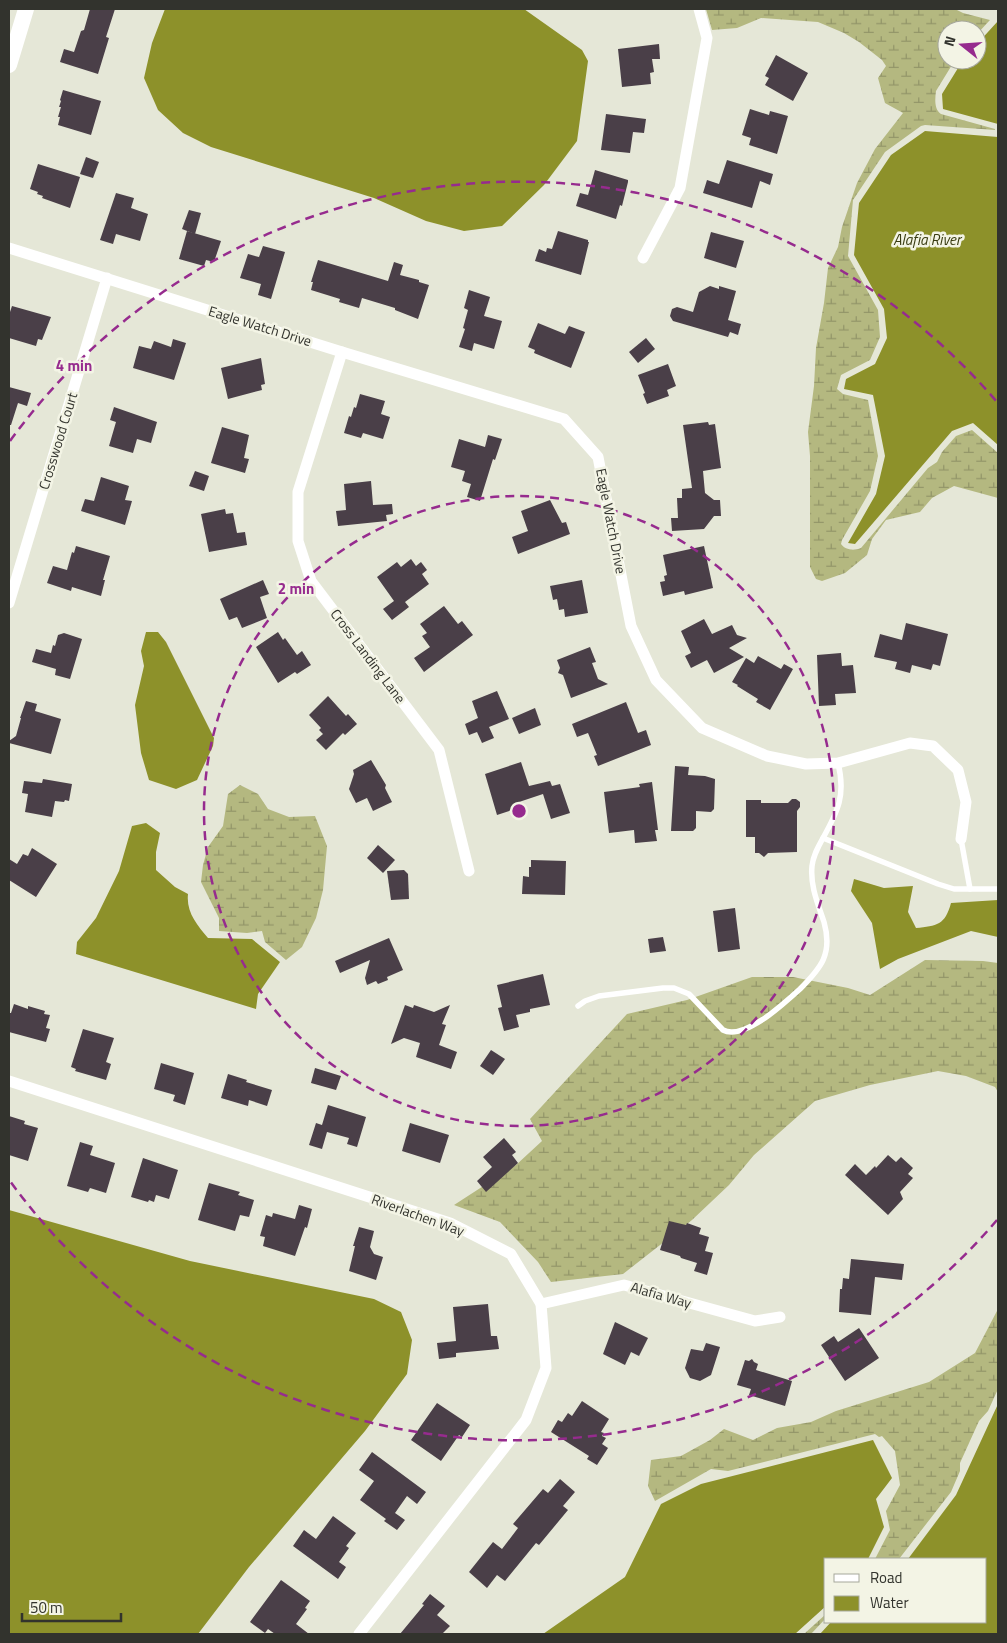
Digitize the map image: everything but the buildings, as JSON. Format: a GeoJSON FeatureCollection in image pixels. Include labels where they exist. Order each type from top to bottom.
{"type":"FeatureCollection","features":[{"type":"Feature","properties":{"kind":"street"},"geometry":{"type":"LineString","coordinates":[[9,65],[26,9]]}},
{"type":"Feature","properties":{"kind":"street"},"geometry":{"type":"LineString","coordinates":[[643,258],[680,188],[707,38],[699,9]]}},
{"type":"Feature","properties":{"kind":"street","name":"Eagle Watch Drive"},"geometry":{"type":"LineString","coordinates":[[9,248],[564,419],[598,457],[631,626],[656,680],[702,728],[766,756],[806,764],[838,763],[910,743],[934,746],[958,770],[966,802],[960,839]]}},
{"type":"Feature","properties":{"kind":"street","name":"Crosswood Court"},"geometry":{"type":"LineString","coordinates":[[9,603],[107,278]]}},
{"type":"Feature","properties":{"kind":"street","name":"Cross Landing Lane"},"geometry":{"type":"LineString","coordinates":[[342,352],[298,492],[298,540],[310,581],[439,750],[469,871]]}},
{"type":"Feature","properties":{"kind":"street","name":"Riverlachen Way"},"geometry":{"type":"LineString","coordinates":[[9,1081],[450,1223],[511,1254],[541,1304],[546,1368],[526,1420],[359,1634]]}},
{"type":"Feature","properties":{"kind":"street","name":"Alafia Way"},"geometry":{"type":"LineString","coordinates":[[541,1304],[624,1285],[755,1321],[780,1317]]}},
{"type":"Feature","properties":{"kind":"lane"},"geometry":{"type":"LineString","coordinates":[[578,1006],[585,1001],[599,996],[674,988],[689,994],[728,1033],[740,1031],[763,1019],[783,1004],[818,971],[826,951],[826,932],[812,886],[811,876],[814,857],[839,807],[841,775],[838,763]]}},
{"type":"Feature","properties":{"kind":"lane"},"geometry":{"type":"LineString","coordinates":[[823,838],[954,889],[998,889]]}},
{"type":"Feature","properties":{"kind":"lane"},"geometry":{"type":"LineString","coordinates":[[960,839],[970,889]]}},
{"type":"Feature","properties":{"kind":"green space"},"geometry":{"type":"Polygon","coordinates":[[[706,9],[955,9],[990,20],[987,23],[987,20],[937,20],[937,70],[949,70],[936,91],[935,100],[936,107],[941,114],[995,130],[921,126],[885,152],[853,200],[848,256],[878,310],[880,337],[870,360],[841,375],[837,389],[843,394],[868,400],[878,456],[870,491],[841,544],[845,548],[850,549],[861,548],[928,468],[937,462],[942,452],[956,436],[972,430],[998,453],[998,498],[954,486],[932,498],[920,512],[886,520],[872,539],[867,555],[845,573],[822,581],[816,579],[810,567],[810,456],[808,432],[814,386],[816,348],[828,268],[838,247],[842,227],[857,183],[875,149],[903,113],[885,103],[878,78],[886,66],[882,60],[844,33],[818,22],[761,18],[737,28],[712,30],[706,9]]]}},
{"type":"Feature","properties":{"kind":"green space"},"geometry":{"type":"Polygon","coordinates":[[[240,785],[258,794],[268,809],[289,817],[315,816],[327,846],[323,890],[316,918],[302,947],[286,960],[265,942],[262,931],[247,933],[219,931],[219,918],[201,882],[208,847],[223,826],[228,794],[240,785]]]}},
{"type":"Feature","properties":{"kind":"green space"},"geometry":{"type":"Polygon","coordinates":[[[925,960],[998,963],[998,1092],[995,1087],[966,1076],[938,1071],[870,1085],[815,1101],[754,1155],[729,1185],[692,1220],[623,1274],[551,1282],[538,1262],[500,1222],[454,1205],[516,1165],[542,1141],[530,1119],[627,1014],[687,1000],[752,977],[793,977],[848,988],[870,995],[925,960]]]}},
{"type":"Feature","properties":{"kind":"green space"},"geometry":{"type":"Polygon","coordinates":[[[998,1309],[998,1389],[988,1411],[979,1421],[960,1463],[960,1471],[951,1492],[900,1558],[876,1558],[890,1530],[886,1511],[900,1485],[895,1451],[882,1436],[879,1437],[875,1434],[728,1471],[711,1469],[655,1501],[648,1486],[651,1460],[681,1456],[710,1440],[724,1429],[753,1440],[777,1428],[811,1422],[836,1411],[929,1382],[975,1353],[998,1309]]]}},
{"type":"Feature","properties":{"kind":"green space"},"geometry":{"type":"Polygon","coordinates":[[[824,1616],[824,1620],[811,1634],[804,1634],[824,1616]]]}},
{"type":"Feature","properties":{"kind":"water"},"geometry":{"type":"Polygon","coordinates":[[[165,9],[524,9],[582,50],[588,61],[577,141],[544,185],[502,226],[464,231],[426,221],[374,198],[211,147],[183,133],[158,110],[144,78],[152,43],[165,9]]]}},
{"type":"Feature","properties":{"kind":"water"},"geometry":{"type":"Polygon","coordinates":[[[998,21],[998,124],[943,109],[942,94],[957,70],[987,70],[987,33],[998,21]]]}},
{"type":"Feature","properties":{"kind":"water","name":"Alafia River"},"geometry":{"type":"Polygon","coordinates":[[[925,131],[998,137],[998,445],[973,423],[952,431],[855,544],[848,543],[876,494],[885,456],[873,395],[844,389],[846,379],[875,364],[887,338],[884,309],[854,255],[859,203],[891,155],[925,131]]]}},
{"type":"Feature","properties":{"kind":"water"},"geometry":{"type":"Polygon","coordinates":[[[146,632],[158,632],[166,642],[214,738],[213,746],[197,780],[176,789],[149,780],[141,753],[135,705],[144,666],[141,651],[146,632]]]}},
{"type":"Feature","properties":{"kind":"water"},"geometry":{"type":"Polygon","coordinates":[[[146,823],[160,833],[156,852],[156,870],[175,887],[188,894],[189,907],[196,923],[208,938],[252,939],[280,962],[258,994],[256,1009],[76,954],[77,942],[96,918],[119,871],[132,826],[146,823]]]}},
{"type":"Feature","properties":{"kind":"water"},"geometry":{"type":"Polygon","coordinates":[[[854,879],[884,888],[913,886],[908,912],[916,928],[939,923],[946,916],[951,903],[998,900],[998,937],[971,931],[898,959],[880,969],[872,923],[851,891],[854,879]]]}},
{"type":"Feature","properties":{"kind":"water"},"geometry":{"type":"Polygon","coordinates":[[[9,1210],[190,1261],[374,1299],[401,1312],[412,1340],[407,1374],[365,1431],[249,1567],[198,1634],[9,1634],[9,1210]]]}},
{"type":"Feature","properties":{"kind":"water"},"geometry":{"type":"Polygon","coordinates":[[[998,1404],[998,1634],[820,1634],[830,1623],[987,1623],[987,1558],[909,1558],[956,1495],[998,1404]]]}},
{"type":"Feature","properties":{"kind":"water"},"geometry":{"type":"Polygon","coordinates":[[[873,1440],[892,1478],[876,1499],[884,1527],[868,1558],[824,1558],[824,1608],[795,1634],[543,1634],[625,1577],[661,1504],[701,1484],[873,1440]]]}}]}
